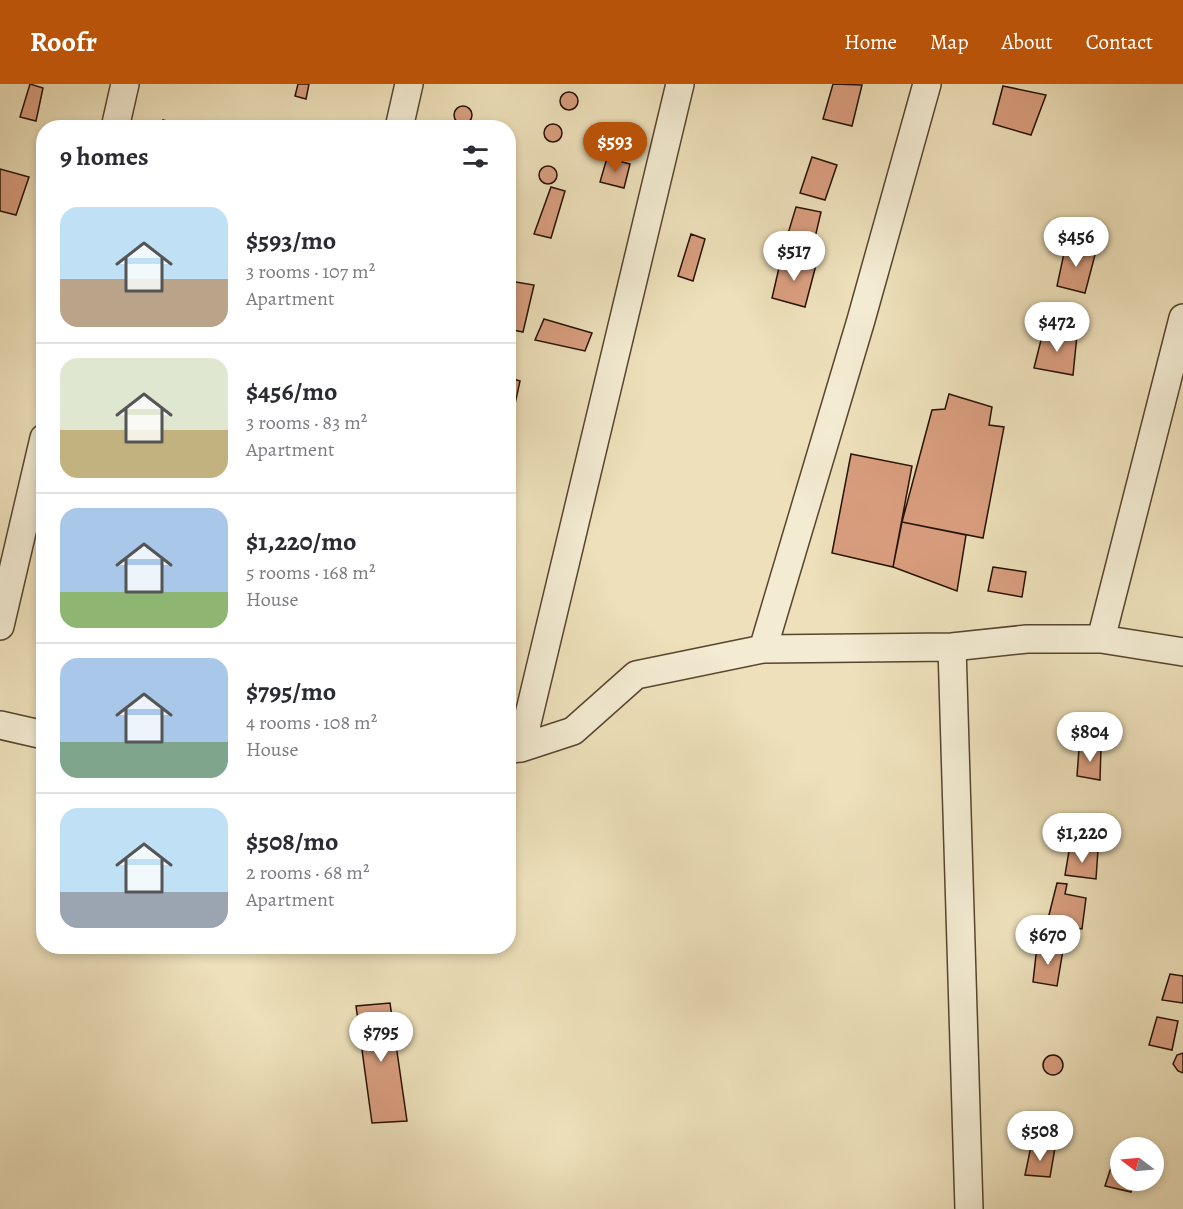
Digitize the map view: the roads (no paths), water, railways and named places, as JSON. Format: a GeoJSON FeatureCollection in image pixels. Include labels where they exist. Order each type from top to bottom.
{"type":"FeatureCollection","features":[{"type":"Feature","properties":{"kind":"street"},"geometry":{"type":"LineString","coordinates":[[117,120],[125,84]]}},
{"type":"Feature","properties":{"kind":"street"},"geometry":{"type":"LineString","coordinates":[[401,120],[409,84]]}},
{"type":"Feature","properties":{"kind":"street"},"geometry":{"type":"LineString","coordinates":[[516,745],[680,84]]}},
{"type":"Feature","properties":{"kind":"street"},"geometry":{"type":"LineString","coordinates":[[763,649],[864,309],[927,84]]}},
{"type":"Feature","properties":{"kind":"street"},"geometry":{"type":"LineString","coordinates":[[1101,639],[1183,318]]}},
{"type":"Feature","properties":{"kind":"street"},"geometry":{"type":"LineString","coordinates":[[0,626],[36,472]]}},
{"type":"Feature","properties":{"kind":"street"},"geometry":{"type":"LineString","coordinates":[[516,749],[573,731],[636,675],[763,649],[952,646],[1028,639],[1101,639],[1183,652]]}},
{"type":"Feature","properties":{"kind":"street"},"geometry":{"type":"LineString","coordinates":[[952,646],[969,1209]]}},
{"type":"Feature","properties":{"kind":"street"},"geometry":{"type":"LineString","coordinates":[[0,725],[36,733]]}}]}
